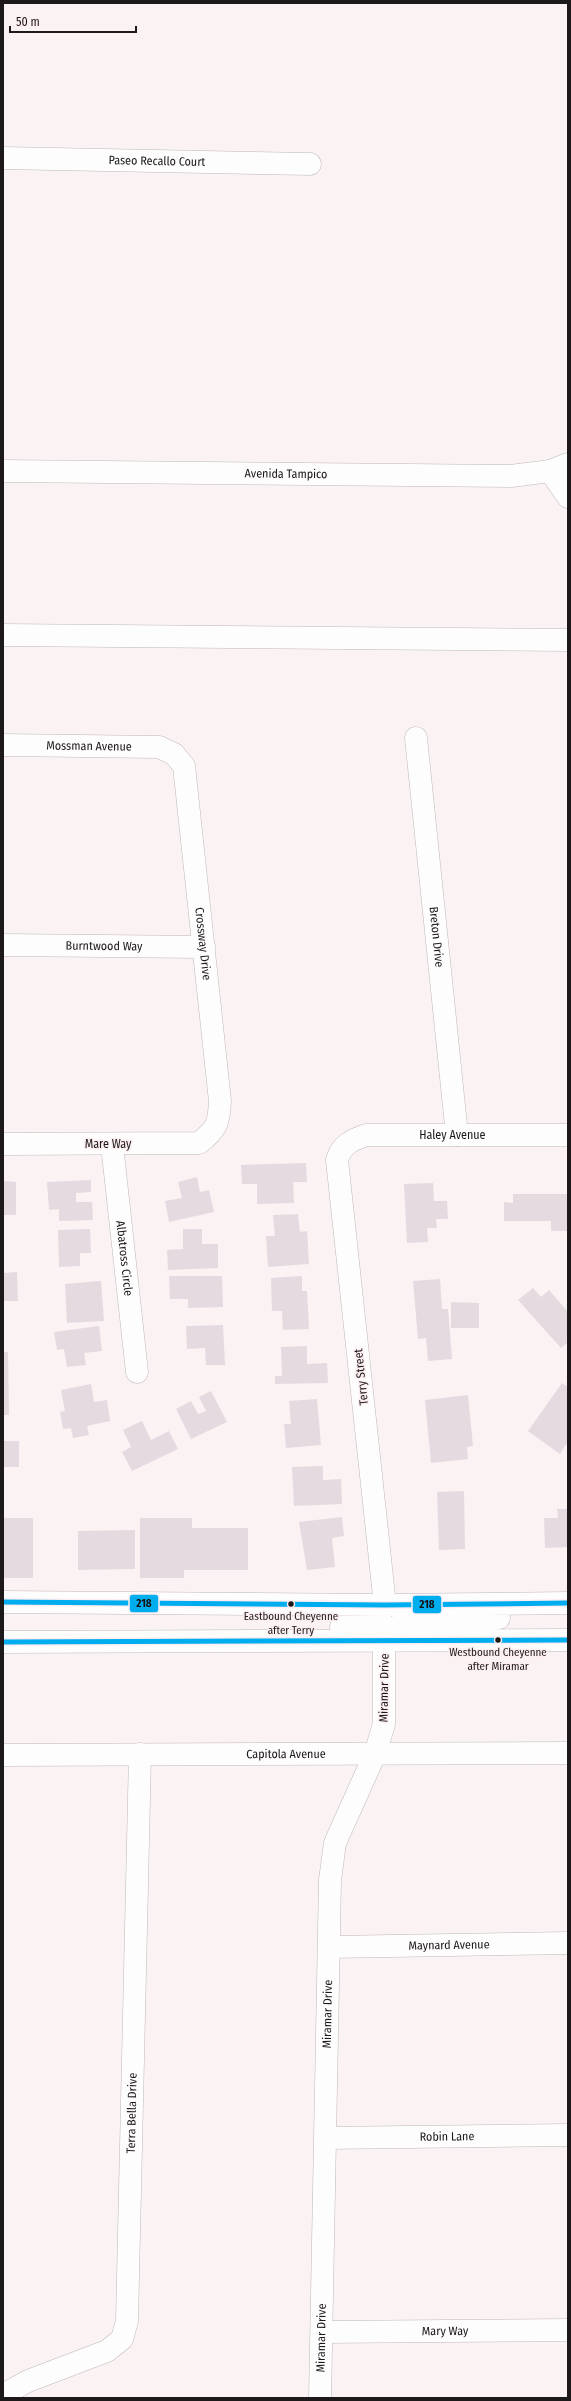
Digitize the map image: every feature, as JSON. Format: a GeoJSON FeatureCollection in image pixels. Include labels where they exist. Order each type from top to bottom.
{"type":"FeatureCollection","features":[{"type":"Feature","properties":{"kind":"street","name":"Paseo Recallo Court"},"geometry":{"type":"LineString","coordinates":[[3,158],[310,164]]}},
{"type":"Feature","properties":{"kind":"street","name":"Avenida Tampico"},"geometry":{"type":"LineString","coordinates":[[3,471],[511,476],[559,468]]}},
{"type":"Feature","properties":{"kind":"street"},"geometry":{"type":"LineString","coordinates":[[559,468],[568,497]]}},
{"type":"Feature","properties":{"kind":"street"},"geometry":{"type":"LineString","coordinates":[[3,635],[568,640]]}},
{"type":"Feature","properties":{"kind":"street","name":"Breton Drive"},"geometry":{"type":"LineString","coordinates":[[416,738],[457,1135]]}},
{"type":"Feature","properties":{"kind":"street","name":"Mossman Avenue"},"geometry":{"type":"LineString","coordinates":[[3,745],[159,747],[174,754]]}},
{"type":"Feature","properties":{"kind":"street","name":"Crossway Drive"},"geometry":{"type":"LineString","coordinates":[[174,754],[184,766],[220,1101],[219,1122],[210,1135]]}},
{"type":"Feature","properties":{"kind":"street","name":"Burntwood Way"},"geometry":{"type":"LineString","coordinates":[[3,945],[204,947]]}},
{"type":"Feature","properties":{"kind":"street","name":"Haley Avenue"},"geometry":{"type":"LineString","coordinates":[[340,1150],[350,1140],[366,1134],[568,1135]]}},
{"type":"Feature","properties":{"kind":"street","name":"Mare Way"},"geometry":{"type":"LineString","coordinates":[[3,1144],[112,1145],[199,1143],[210,1135]]}},
{"type":"Feature","properties":{"kind":"street","name":"Albatross Circle"},"geometry":{"type":"LineString","coordinates":[[112,1145],[137,1372]]}},
{"type":"Feature","properties":{"kind":"street","name":"Terry Street"},"geometry":{"type":"LineString","coordinates":[[340,1150],[337,1160],[385,1605]]}},
{"type":"Feature","properties":{"kind":"street"},"geometry":{"type":"LineString","coordinates":[[3,1602],[385,1605],[568,1603]]}},
{"type":"Feature","properties":{"kind":"street"},"geometry":{"type":"LineString","coordinates":[[141,1641],[174,1633],[369,1626],[379,1619],[385,1605]]}},
{"type":"Feature","properties":{"kind":"street"},"geometry":{"type":"LineString","coordinates":[[384,1640],[392,1629],[400,1624],[568,1614]]}},
{"type":"Feature","properties":{"kind":"street","name":"Miramar Drive"},"geometry":{"type":"LineString","coordinates":[[320,2398],[331,1947],[330,1880],[335,1843],[375,1754],[384,1724],[384,1640]]}},
{"type":"Feature","properties":{"kind":"street"},"geometry":{"type":"LineString","coordinates":[[3,1642],[568,1640]]}},
{"type":"Feature","properties":{"kind":"street","name":"Capitola Avenue"},"geometry":{"type":"LineString","coordinates":[[3,1755],[568,1753]]}},
{"type":"Feature","properties":{"kind":"street","name":"Terra Bella Drive"},"geometry":{"type":"LineString","coordinates":[[3,2395],[28,2381],[107,2351],[122,2339],[127,2321],[140,1754]]}},
{"type":"Feature","properties":{"kind":"street","name":"Maynard Avenue"},"geometry":{"type":"LineString","coordinates":[[331,1947],[568,1943]]}},
{"type":"Feature","properties":{"kind":"street","name":"Robin Lane"},"geometry":{"type":"LineString","coordinates":[[326,2138],[568,2135]]}},
{"type":"Feature","properties":{"kind":"street","name":"Mary Way"},"geometry":{"type":"LineString","coordinates":[[322,2332],[568,2330]]}},
{"type":"Feature","properties":{"kind":"building"},"geometry":{"type":"Polygon","coordinates":[[[306,1163],[307,1182],[293,1182],[294,1203],[257,1204],[257,1184],[242,1184],[241,1165],[306,1163]]]}},
{"type":"Feature","properties":{"kind":"building"},"geometry":{"type":"Polygon","coordinates":[[[197,1177],[200,1192],[209,1190],[214,1212],[169,1222],[165,1201],[182,1198],[178,1182],[197,1177]]]}},
{"type":"Feature","properties":{"kind":"building"},"geometry":{"type":"Polygon","coordinates":[[[91,1180],[91,1192],[76,1193],[76,1202],[92,1202],[93,1220],[59,1221],[59,1209],[49,1210],[47,1182],[91,1180]]]}},
{"type":"Feature","properties":{"kind":"building"},"geometry":{"type":"Polygon","coordinates":[[[3,1181],[16,1182],[16,1215],[3,1215],[3,1181]]]}},
{"type":"Feature","properties":{"kind":"building"},"geometry":{"type":"Polygon","coordinates":[[[433,1183],[434,1201],[447,1201],[448,1219],[436,1219],[437,1228],[427,1228],[428,1242],[407,1243],[404,1184],[433,1183]]]}},
{"type":"Feature","properties":{"kind":"building"},"geometry":{"type":"Polygon","coordinates":[[[513,1194],[568,1194],[568,1231],[551,1231],[551,1221],[504,1221],[504,1202],[513,1203],[513,1194]]]}},
{"type":"Feature","properties":{"kind":"building"},"geometry":{"type":"Polygon","coordinates":[[[298,1214],[300,1232],[307,1231],[309,1264],[268,1267],[266,1236],[275,1236],[273,1215],[298,1214]]]}},
{"type":"Feature","properties":{"kind":"building"},"geometry":{"type":"Polygon","coordinates":[[[90,1229],[91,1253],[80,1253],[80,1266],[59,1267],[58,1230],[90,1229]]]}},
{"type":"Feature","properties":{"kind":"building"},"geometry":{"type":"Polygon","coordinates":[[[183,1229],[202,1229],[202,1244],[218,1244],[218,1268],[168,1270],[167,1250],[183,1249],[183,1229]]]}},
{"type":"Feature","properties":{"kind":"building"},"geometry":{"type":"Polygon","coordinates":[[[17,1272],[18,1301],[3,1301],[3,1273],[17,1272]]]}},
{"type":"Feature","properties":{"kind":"building"},"geometry":{"type":"Polygon","coordinates":[[[169,1276],[222,1276],[223,1307],[188,1308],[188,1299],[170,1299],[169,1276]]]}},
{"type":"Feature","properties":{"kind":"building"},"geometry":{"type":"Polygon","coordinates":[[[302,1276],[302,1291],[307,1291],[309,1329],[283,1330],[282,1311],[272,1311],[271,1278],[302,1276]]]}},
{"type":"Feature","properties":{"kind":"building"},"geometry":{"type":"Polygon","coordinates":[[[440,1279],[442,1309],[448,1309],[452,1359],[428,1361],[426,1338],[418,1339],[413,1281],[440,1279]]]}},
{"type":"Feature","properties":{"kind":"building"},"geometry":{"type":"Polygon","coordinates":[[[101,1281],[104,1321],[67,1323],[65,1284],[101,1281]]]}},
{"type":"Feature","properties":{"kind":"building"},"geometry":{"type":"Polygon","coordinates":[[[533,1288],[541,1297],[549,1290],[568,1312],[568,1342],[561,1348],[518,1300],[533,1288]]]}},
{"type":"Feature","properties":{"kind":"building"},"geometry":{"type":"Polygon","coordinates":[[[451,1302],[479,1303],[479,1328],[451,1328],[451,1302]]]}},
{"type":"Feature","properties":{"kind":"building"},"geometry":{"type":"Polygon","coordinates":[[[223,1325],[225,1365],[206,1365],[205,1348],[187,1349],[186,1326],[223,1325]]]}},
{"type":"Feature","properties":{"kind":"building"},"geometry":{"type":"Polygon","coordinates":[[[99,1326],[102,1351],[84,1353],[86,1365],[67,1367],[64,1349],[57,1350],[54,1332],[99,1326]]]}},
{"type":"Feature","properties":{"kind":"building"},"geometry":{"type":"Polygon","coordinates":[[[307,1346],[307,1364],[327,1363],[328,1383],[275,1384],[275,1376],[282,1376],[281,1347],[307,1346]]]}},
{"type":"Feature","properties":{"kind":"building"},"geometry":{"type":"Polygon","coordinates":[[[3,1352],[8,1352],[9,1415],[3,1415],[3,1352]]]}},
{"type":"Feature","properties":{"kind":"building"},"geometry":{"type":"Polygon","coordinates":[[[562,1383],[568,1387],[568,1446],[566,1444],[560,1454],[528,1431],[562,1383]]]}},
{"type":"Feature","properties":{"kind":"building"},"geometry":{"type":"Polygon","coordinates":[[[91,1384],[94,1402],[107,1400],[110,1421],[87,1426],[89,1435],[73,1438],[71,1428],[63,1429],[60,1412],[65,1411],[61,1390],[91,1384]]]}},
{"type":"Feature","properties":{"kind":"building"},"geometry":{"type":"Polygon","coordinates":[[[211,1391],[227,1422],[191,1439],[176,1409],[191,1401],[198,1414],[206,1411],[199,1397],[211,1391]]]}},
{"type":"Feature","properties":{"kind":"building"},"geometry":{"type":"Polygon","coordinates":[[[468,1395],[473,1446],[467,1447],[468,1459],[431,1463],[425,1400],[468,1395]]]}},
{"type":"Feature","properties":{"kind":"building"},"geometry":{"type":"Polygon","coordinates":[[[317,1399],[321,1445],[286,1448],[284,1424],[291,1424],[289,1401],[317,1399]]]}},
{"type":"Feature","properties":{"kind":"building"},"geometry":{"type":"Polygon","coordinates":[[[142,1421],[151,1440],[169,1431],[178,1449],[132,1471],[122,1452],[131,1447],[123,1430],[142,1421]]]}},
{"type":"Feature","properties":{"kind":"building"},"geometry":{"type":"Polygon","coordinates":[[[3,1441],[19,1441],[19,1467],[3,1467],[3,1441]]]}},
{"type":"Feature","properties":{"kind":"building"},"geometry":{"type":"Polygon","coordinates":[[[323,1466],[323,1480],[341,1479],[342,1504],[294,1506],[292,1467],[323,1466]]]}},
{"type":"Feature","properties":{"kind":"building"},"geometry":{"type":"Polygon","coordinates":[[[464,1491],[465,1549],[439,1550],[437,1492],[464,1491]]]}},
{"type":"Feature","properties":{"kind":"building"},"geometry":{"type":"Polygon","coordinates":[[[557,1509],[568,1509],[568,1547],[545,1548],[544,1518],[558,1518],[557,1509]]]}},
{"type":"Feature","properties":{"kind":"building"},"geometry":{"type":"Polygon","coordinates":[[[342,1517],[344,1536],[332,1538],[335,1567],[307,1570],[299,1522],[342,1517]]]}},
{"type":"Feature","properties":{"kind":"building"},"geometry":{"type":"Polygon","coordinates":[[[3,1518],[33,1518],[33,1578],[3,1578],[3,1518]]]}},
{"type":"Feature","properties":{"kind":"building"},"geometry":{"type":"Polygon","coordinates":[[[140,1518],[192,1518],[192,1528],[248,1528],[248,1570],[184,1570],[184,1578],[140,1578],[140,1518]]]}},
{"type":"Feature","properties":{"kind":"building"},"geometry":{"type":"Polygon","coordinates":[[[135,1530],[135,1569],[78,1570],[78,1531],[135,1530]]]}},
{"type":"Feature","properties":{"kind":"transit line","name":"218"},"geometry":{"type":"LineString","coordinates":[[3,1602],[385,1605],[568,1603]]}},
{"type":"Feature","properties":{"kind":"transit line","name":"218"},"geometry":{"type":"LineString","coordinates":[[3,1642],[568,1640]]}},
{"type":"Feature","properties":{"kind":"place","name":"Eastbound Cheyenne after Terry"},"geometry":{"type":"Point","coordinates":[291,1604]}},
{"type":"Feature","properties":{"kind":"place","name":"Westbound Cheyenne after Miramar"},"geometry":{"type":"Point","coordinates":[498,1640]}}]}
